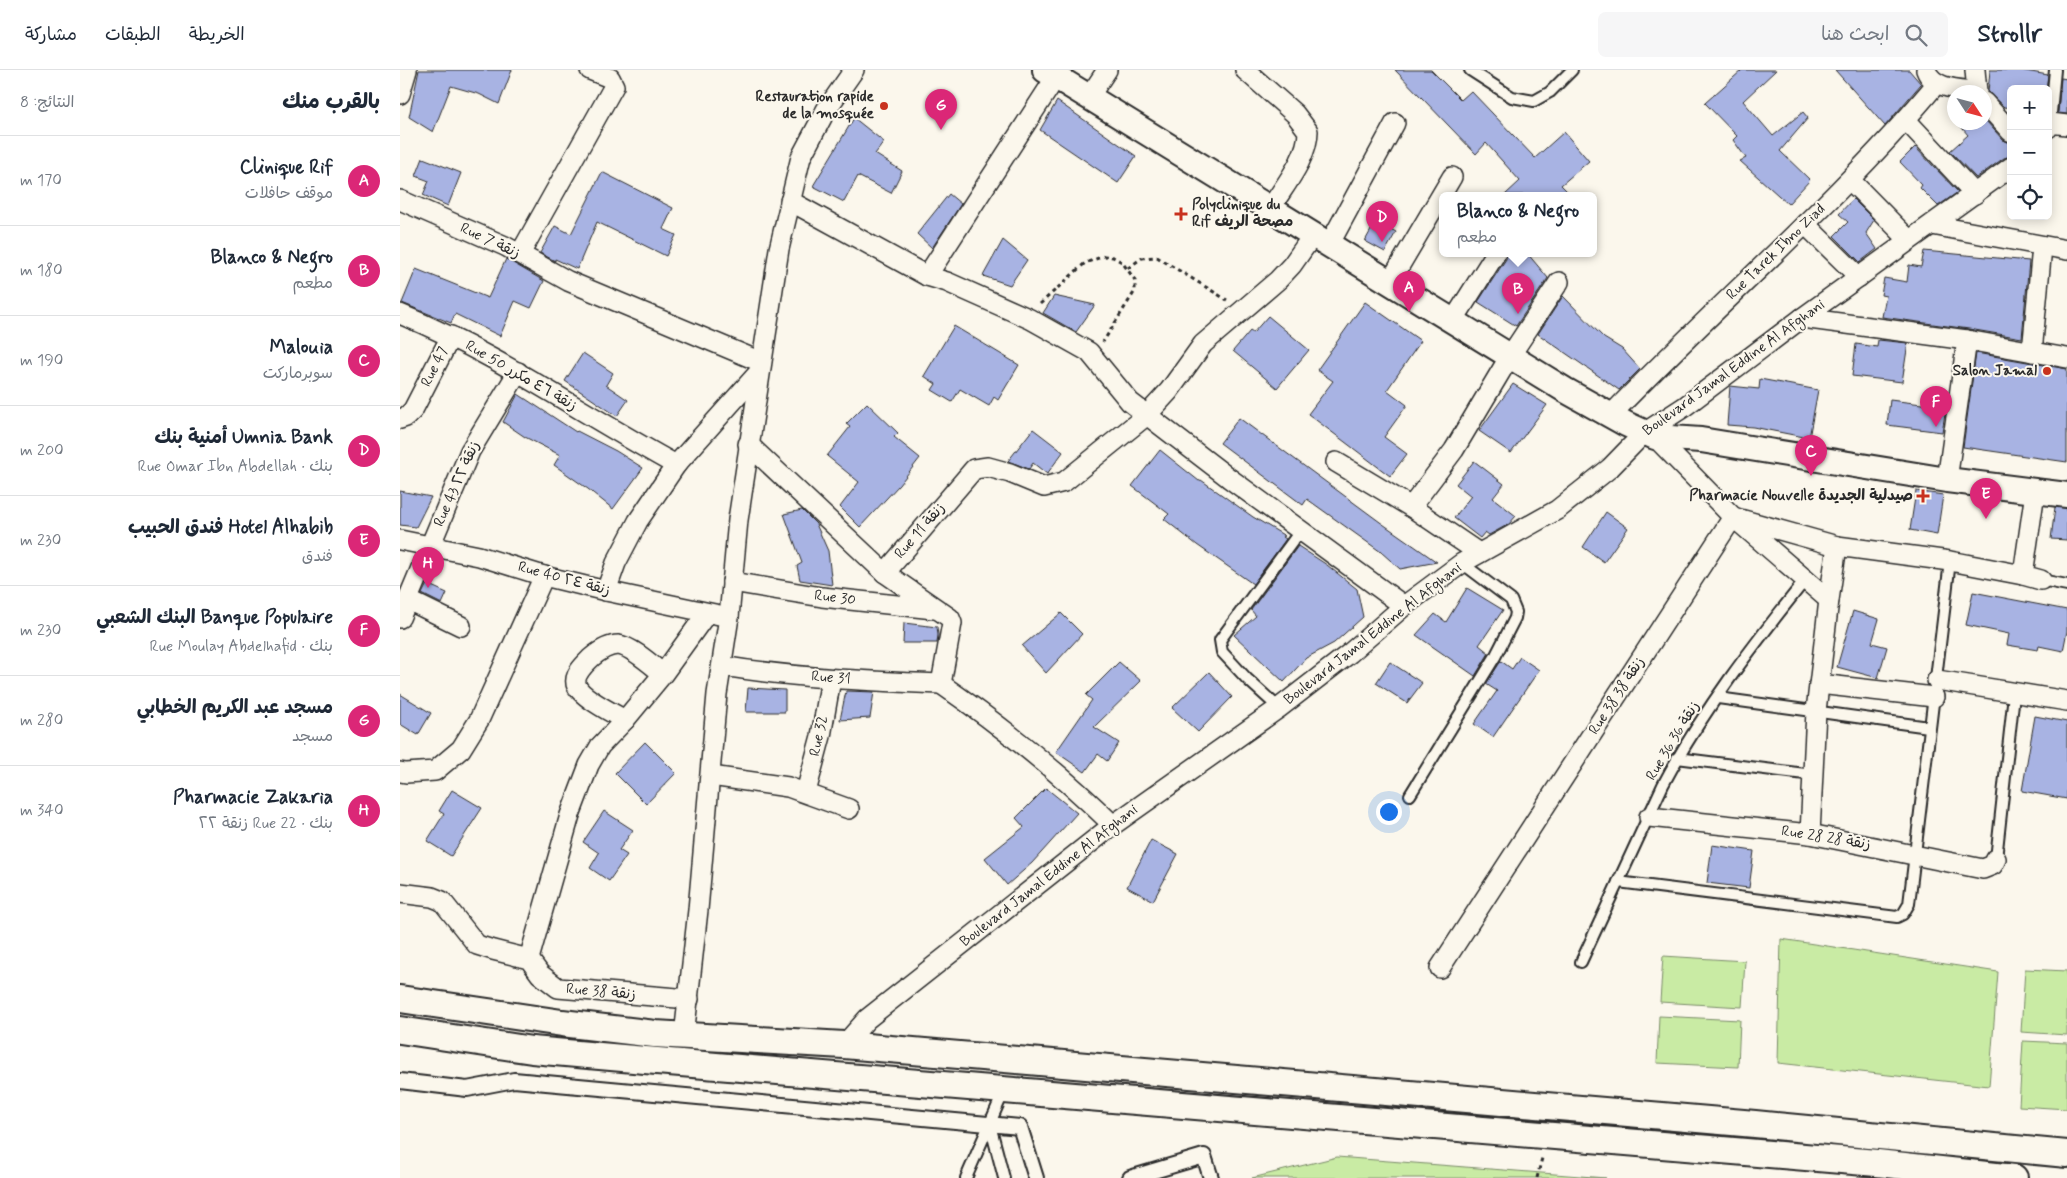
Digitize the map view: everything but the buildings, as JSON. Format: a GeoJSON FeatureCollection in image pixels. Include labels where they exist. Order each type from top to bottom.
{"type":"FeatureCollection","features":[{"type":"Feature","properties":{"kind":"main road"},"geometry":{"type":"LineString","coordinates":[[400,999],[562,1023],[684,1036],[844,1045],[1755,1124],[2067,1154]]}},
{"type":"Feature","properties":{"kind":"main road"},"geometry":{"type":"LineString","coordinates":[[400,1030],[532,1050],[1878,1163],[2014,1178]]}},
{"type":"Feature","properties":{"kind":"street"},"geometry":{"type":"LineString","coordinates":[[400,92],[406,70]]}},
{"type":"Feature","properties":{"kind":"street"},"geometry":{"type":"LineString","coordinates":[[520,254],[614,86],[610,78],[590,70]]}},
{"type":"Feature","properties":{"kind":"street"},"geometry":{"type":"LineString","coordinates":[[684,1036],[718,694],[729,617],[738,520],[779,249],[801,157],[826,110],[854,70]]}},
{"type":"Feature","properties":{"kind":"street"},"geometry":{"type":"LineString","coordinates":[[1089,96],[1107,70]]}},
{"type":"Feature","properties":{"kind":"street"},"geometry":{"type":"LineString","coordinates":[[1245,70],[1295,114],[1308,131],[1307,143],[1298,163],[1270,209]]}},
{"type":"Feature","properties":{"kind":"street"},"geometry":{"type":"LineString","coordinates":[[1975,70],[1977,85]]}},
{"type":"Feature","properties":{"kind":"street"},"geometry":{"type":"LineString","coordinates":[[927,276],[1050,74],[1089,96],[1510,356],[1610,416],[1650,435],[1733,517],[1829,600]]}},
{"type":"Feature","properties":{"kind":"street"},"geometry":{"type":"LineString","coordinates":[[1931,76],[1947,86]]}},
{"type":"Feature","properties":{"kind":"street","name":"Rue Tarek Ibno Ziad"},"geometry":{"type":"LineString","coordinates":[[1610,416],[1653,371],[1850,180],[1906,120],[1931,76]]}},
{"type":"Feature","properties":{"kind":"street"},"geometry":{"type":"LineString","coordinates":[[1992,110],[2009,130]]}},
{"type":"Feature","properties":{"kind":"street"},"geometry":{"type":"LineString","coordinates":[[1906,120],[1975,194]]}},
{"type":"Feature","properties":{"kind":"street","name":"Rue 11 زنقة"},"geometry":{"type":"LineString","coordinates":[[885,573],[928,520],[974,470],[988,467],[1010,473],[1044,487],[1056,485],[1064,482],[1147,415],[1169,391],[1203,344],[1321,240],[1395,124]]}},
{"type":"Feature","properties":{"kind":"street","name":"Boulevard Jamal Eddine Al Afghani"},"geometry":{"type":"LineString","coordinates":[[844,1045],[874,1014],[1113,825],[1279,708],[1350,653],[1404,606],[1462,563],[1556,510],[1582,492],[1684,407],[1859,276],[2007,170]]}},
{"type":"Feature","properties":{"kind":"street"},"geometry":{"type":"LineString","coordinates":[[1444,192],[1452,178]]}},
{"type":"Feature","properties":{"kind":"street"},"geometry":{"type":"LineString","coordinates":[[1850,180],[1909,240]]}},
{"type":"Feature","properties":{"kind":"street","name":"Rue 7 زنقة"},"geometry":{"type":"LineString","coordinates":[[400,200],[520,254],[578,286],[760,367]]}},
{"type":"Feature","properties":{"kind":"street"},"geometry":{"type":"LineString","coordinates":[[1390,282],[1439,200]]}},
{"type":"Feature","properties":{"kind":"street"},"geometry":{"type":"LineString","coordinates":[[790,201],[927,276],[947,282],[1026,317],[1084,350],[1093,357],[1118,390],[1130,402],[1229,478],[1404,606]]}},
{"type":"Feature","properties":{"kind":"street"},"geometry":{"type":"LineString","coordinates":[[1805,224],[1859,276]]}},
{"type":"Feature","properties":{"kind":"street"},"geometry":{"type":"LineString","coordinates":[[1932,225],[2067,250]]}},
{"type":"Feature","properties":{"kind":"street"},"geometry":{"type":"LineString","coordinates":[[2032,352],[2042,246]]}},
{"type":"Feature","properties":{"kind":"street"},"geometry":{"type":"LineString","coordinates":[[1453,321],[1493,257]]}},
{"type":"Feature","properties":{"kind":"street"},"geometry":{"type":"LineString","coordinates":[[1411,507],[1454,450],[1510,356],[1559,282]]}},
{"type":"Feature","properties":{"kind":"street","name":"Rue 50 زنقة ٤٦ مكرر"},"geometry":{"type":"LineString","coordinates":[[400,314],[451,336],[518,372],[676,465]]}},
{"type":"Feature","properties":{"kind":"street"},"geometry":{"type":"LineString","coordinates":[[1802,318],[1967,340],[2067,358]]}},
{"type":"Feature","properties":{"kind":"street","name":"Rue 47"},"geometry":{"type":"LineString","coordinates":[[400,418],[406,417],[413,410],[451,336]]}},
{"type":"Feature","properties":{"kind":"street"},"geometry":{"type":"LineString","coordinates":[[1947,480],[1967,340]]}},
{"type":"Feature","properties":{"kind":"street"},"geometry":{"type":"LineString","coordinates":[[606,591],[616,563],[638,521],[676,465],[760,367]]}},
{"type":"Feature","properties":{"kind":"street","name":"Rue 43 زنقة ٢٢"},"geometry":{"type":"LineString","coordinates":[[400,618],[470,451],[518,372]]}},
{"type":"Feature","properties":{"kind":"street"},"geometry":{"type":"LineString","coordinates":[[1650,435],[1701,440],[1947,480],[2067,495]]}},
{"type":"Feature","properties":{"kind":"street"},"geometry":{"type":"LineString","coordinates":[[748,444],[885,573],[938,609],[952,621],[941,684],[996,722],[1057,773],[1113,825]]}},
{"type":"Feature","properties":{"kind":"street"},"geometry":{"type":"LineString","coordinates":[[1336,462],[1411,507],[1479,553]]}},
{"type":"Feature","properties":{"kind":"street"},"geometry":{"type":"LineString","coordinates":[[2023,575],[2035,492]]}},
{"type":"Feature","properties":{"kind":"street"},"geometry":{"type":"LineString","coordinates":[[1733,517],[1838,546],[1950,562],[2041,580]]}},
{"type":"Feature","properties":{"kind":"street","name":"Rue 38 زنقة 38"},"geometry":{"type":"LineString","coordinates":[[1440,968],[1733,517]]}},
{"type":"Feature","properties":{"kind":"street","name":"Rue 40 زنقة ٢٤"},"geometry":{"type":"LineString","coordinates":[[400,540],[479,556],[544,576],[606,591],[729,617]]}},
{"type":"Feature","properties":{"kind":"street"},"geometry":{"type":"LineString","coordinates":[[1810,834],[1816,711],[1829,600],[1838,546]]}},
{"type":"Feature","properties":{"kind":"street"},"geometry":{"type":"LineString","coordinates":[[400,772],[406,774],[434,771],[461,749],[480,720],[544,576]]}},
{"type":"Feature","properties":{"kind":"street","name":"Rue 30"},"geometry":{"type":"LineString","coordinates":[[732,582],[822,596],[938,609]]}},
{"type":"Feature","properties":{"kind":"street"},"geometry":{"type":"LineString","coordinates":[[408,600],[461,626]]}},
{"type":"Feature","properties":{"kind":"street"},"geometry":{"type":"LineString","coordinates":[[400,892],[442,901],[478,944],[493,950],[529,959],[570,815],[589,765],[600,746],[664,674],[707,613]]}},
{"type":"Feature","properties":{"kind":"street"},"geometry":{"type":"LineString","coordinates":[[625,720],[601,707],[578,687],[576,682],[578,673],[585,664],[601,650],[618,645],[631,650],[664,674]]}},
{"type":"Feature","properties":{"kind":"street","name":"Rue 31"},"geometry":{"type":"LineString","coordinates":[[722,666],[763,673],[831,679],[941,684]]}},
{"type":"Feature","properties":{"kind":"street","name":"Rue 32"},"geometry":{"type":"LineString","coordinates":[[806,792],[821,736],[831,679]]}},
{"type":"Feature","properties":{"kind":"street"},"geometry":{"type":"LineString","coordinates":[[1819,684],[2014,694],[2067,701]]}},
{"type":"Feature","properties":{"kind":"street"},"geometry":{"type":"LineString","coordinates":[[711,776],[788,787],[849,809]]}},
{"type":"Feature","properties":{"kind":"street","name":"Rue 28 زنقة 28"},"geometry":{"type":"LineString","coordinates":[[1649,817],[1810,834],[1984,870],[1992,865],[1996,859]]}},
{"type":"Feature","properties":{"kind":"street","name":"Rue 38 زنقة"},"geometry":{"type":"LineString","coordinates":[[529,959],[540,974],[558,988],[689,999]]}},
{"type":"Feature","properties":{"kind":"street"},"geometry":{"type":"LineString","coordinates":[[400,1081],[467,1089],[514,1080],[1020,1128],[1036,1178]]}},
{"type":"Feature","properties":{"kind":"street"},"geometry":{"type":"LineString","coordinates":[[1130,1178],[1204,1156],[1211,1178]]}},
{"type":"Feature","properties":{"kind":"lane"},"geometry":{"type":"LineString","coordinates":[[1470,70],[1512,97],[1534,101],[1550,92],[1572,70]]}},
{"type":"Feature","properties":{"kind":"lane"},"geometry":{"type":"LineString","coordinates":[[2055,70],[2055,125]]}},
{"type":"Feature","properties":{"kind":"lane"},"geometry":{"type":"LineString","coordinates":[[1279,708],[1222,652],[1220,640],[1301,530]]}},
{"type":"Feature","properties":{"kind":"lane"},"geometry":{"type":"LineString","coordinates":[[1618,882],[1897,917],[1903,914],[1909,904],[1950,562]]}},
{"type":"Feature","properties":{"kind":"lane"},"geometry":{"type":"LineString","coordinates":[[1410,795],[1495,657],[1515,618],[1516,612],[1511,600],[1462,563]]}},
{"type":"Feature","properties":{"kind":"lane","name":"Rue 36 زنقة 36"},"geometry":{"type":"LineString","coordinates":[[1581,962],[1663,784],[1677,758],[1768,626],[1806,579]]}},
{"type":"Feature","properties":{"kind":"lane"},"geometry":{"type":"LineString","coordinates":[[2041,580],[2067,585]]}},
{"type":"Feature","properties":{"kind":"lane"},"geometry":{"type":"LineString","coordinates":[[1996,859],[2014,694]]}},
{"type":"Feature","properties":{"kind":"lane"},"geometry":{"type":"LineString","coordinates":[[1718,698],[1929,727]]}},
{"type":"Feature","properties":{"kind":"lane"},"geometry":{"type":"LineString","coordinates":[[1677,758],[1813,775]]}},
{"type":"Feature","properties":{"kind":"lane"},"geometry":{"type":"LineString","coordinates":[[966,1178],[1004,1091]]}},
{"type":"Feature","properties":{"kind":"lane"},"geometry":{"type":"LineString","coordinates":[[990,1125],[1004,1178]]}},
{"type":"Feature","properties":{"kind":"path"},"geometry":{"type":"LineString","coordinates":[[1026,317],[1084,263],[1104,256],[1113,257],[1122,262],[1135,280],[1135,291],[1093,357]]}},
{"type":"Feature","properties":{"kind":"path"},"geometry":{"type":"LineString","coordinates":[[1128,268],[1142,258],[1157,257],[1243,309]]}},
{"type":"Feature","properties":{"kind":"path"},"geometry":{"type":"LineString","coordinates":[[1538,1178],[1542,1158]]}},
{"type":"Feature","properties":{"kind":"green space"},"geometry":{"type":"Polygon","coordinates":[[[1781,939],[1998,972],[1989,1086],[1778,1063],[1781,939]]]}},
{"type":"Feature","properties":{"kind":"green space"},"geometry":{"type":"Polygon","coordinates":[[[1663,956],[1745,961],[1742,1007],[1660,1002],[1663,956]]]}},
{"type":"Feature","properties":{"kind":"green space"},"geometry":{"type":"Polygon","coordinates":[[[2025,969],[2067,971],[2067,1035],[2021,1032],[2025,969]]]}},
{"type":"Feature","properties":{"kind":"green space"},"geometry":{"type":"Polygon","coordinates":[[[1659,1016],[1740,1020],[1738,1067],[1657,1063],[1659,1016]]]}},
{"type":"Feature","properties":{"kind":"green space"},"geometry":{"type":"Polygon","coordinates":[[[2023,1041],[2067,1043],[2067,1109],[2019,1106],[2023,1041]]]}},
{"type":"Feature","properties":{"kind":"green space"},"geometry":{"type":"Polygon","coordinates":[[[1337,1157],[1606,1178],[1252,1178],[1337,1157]]]}},
{"type":"Feature","properties":{"kind":"place","name":"Restauration rapide de la mosquée"},"geometry":{"type":"Point","coordinates":[884,106]}},
{"type":"Feature","properties":{"kind":"place","name":"مسجد عبد الكريم الخطابي"},"geometry":{"type":"Point","coordinates":[941,130]}},
{"type":"Feature","properties":{"kind":"place","name":"Polyclinique du Rif مصحة الريف"},"geometry":{"type":"Point","coordinates":[1181,214]}},
{"type":"Feature","properties":{"kind":"place","name":"Umnia Bank أمنية بنك"},"geometry":{"type":"Point","coordinates":[1382,242]}},
{"type":"Feature","properties":{"kind":"place","name":"Clinique Rif"},"geometry":{"type":"Point","coordinates":[1409,312]}},
{"type":"Feature","properties":{"kind":"place","name":"Blanco & Negro"},"geometry":{"type":"Point","coordinates":[1518,314]}},
{"type":"Feature","properties":{"kind":"place","name":"Salon Jamal"},"geometry":{"type":"Point","coordinates":[2047,371]}},
{"type":"Feature","properties":{"kind":"place","name":"Banque Populaire البنك الشعبي"},"geometry":{"type":"Point","coordinates":[1936,427]}},
{"type":"Feature","properties":{"kind":"place","name":"Malouia"},"geometry":{"type":"Point","coordinates":[1811,476]}},
{"type":"Feature","properties":{"kind":"place","name":"Pharmacie Nouvelle صيدلية الجديدة"},"geometry":{"type":"Point","coordinates":[1923,496]}},
{"type":"Feature","properties":{"kind":"place","name":"Hotel Alhabib فندق الحبيب"},"geometry":{"type":"Point","coordinates":[1986,519]}},
{"type":"Feature","properties":{"kind":"place","name":"Pharmacie Zakaria"},"geometry":{"type":"Point","coordinates":[428,588]}}]}
